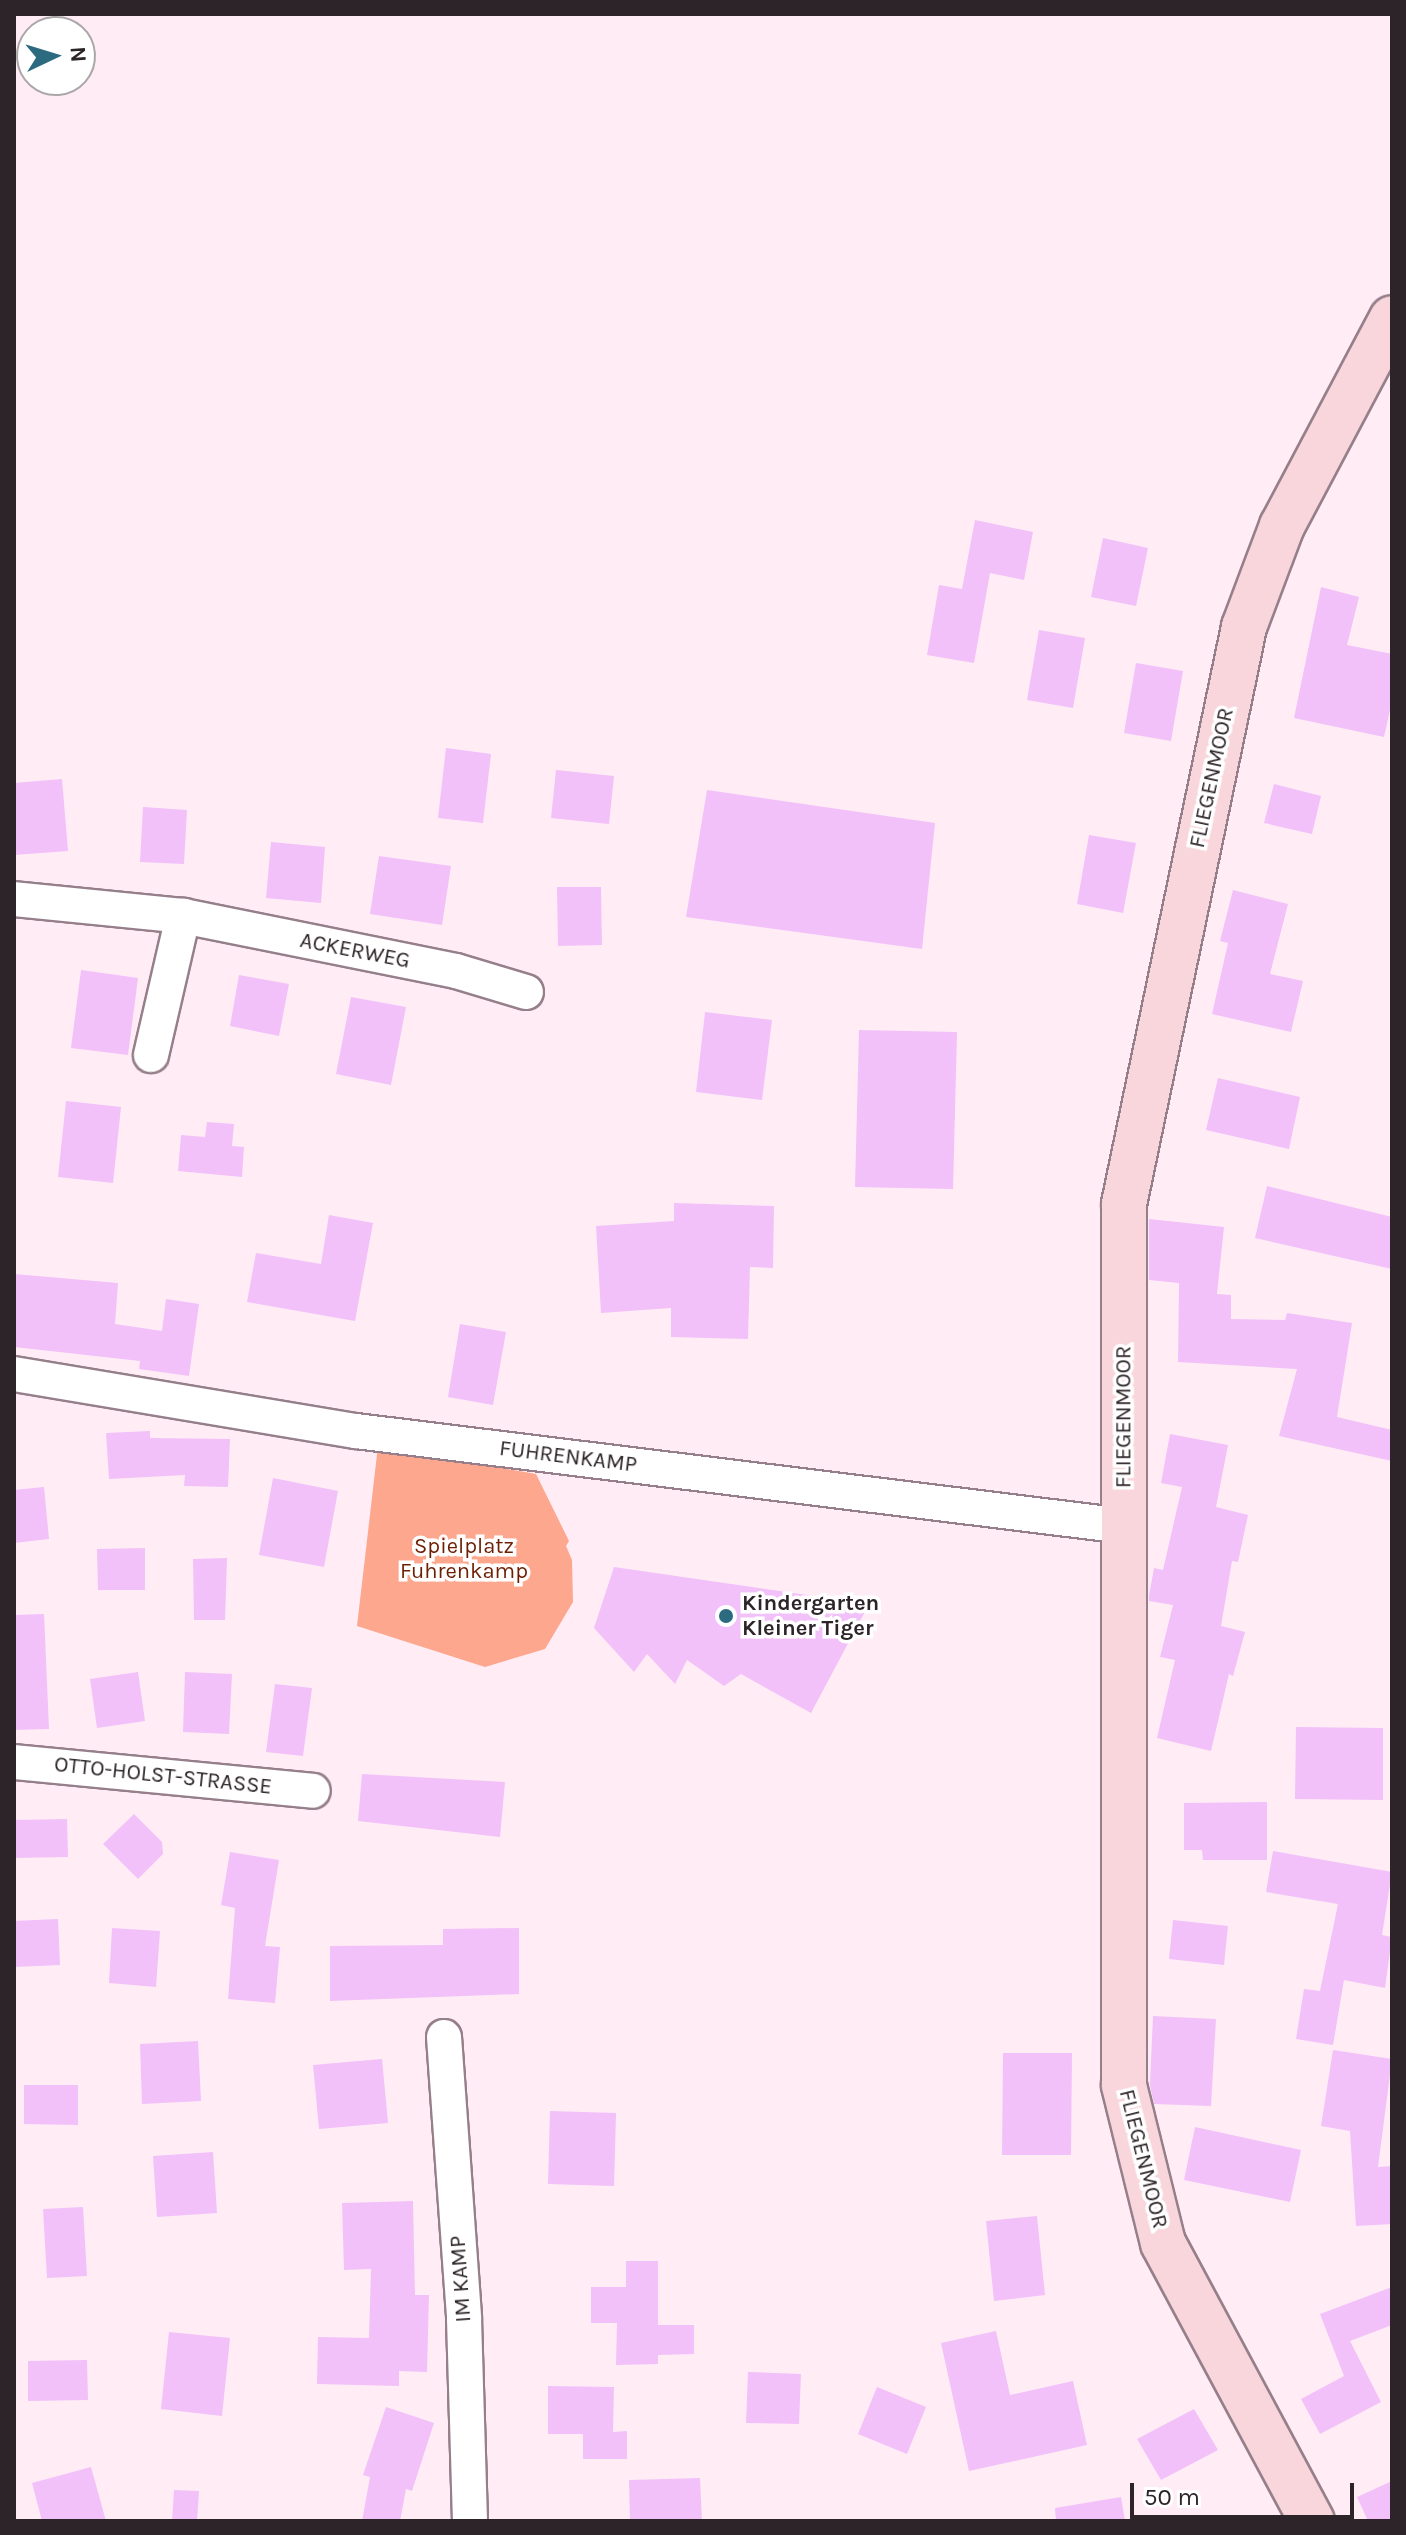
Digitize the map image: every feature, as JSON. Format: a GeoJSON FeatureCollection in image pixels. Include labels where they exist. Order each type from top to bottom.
{"type":"FeatureCollection","features":[{"type":"Feature","properties":{"kind":"street","name":"FLIEGENMOOR"},"geometry":{"type":"LineString","coordinates":[[1312,2521],[1163,2243],[1124,2085],[1124,1204],[1244,627],[1282,526],[1392,318]]}},
{"type":"Feature","properties":{"kind":"street","name":"ACKERWEG"},"geometry":{"type":"LineString","coordinates":[[14,899],[183,916],[456,971],[526,992]]}},
{"type":"Feature","properties":{"kind":"street"},"geometry":{"type":"LineString","coordinates":[[151,1055],[183,916]]}},
{"type":"Feature","properties":{"kind":"street","name":"FUHRENKAMP"},"geometry":{"type":"LineString","coordinates":[[14,1374],[356,1431],[1124,1526]]}},
{"type":"Feature","properties":{"kind":"street","name":"OTTO-HOLST-STRASSE"},"geometry":{"type":"LineString","coordinates":[[14,1762],[313,1791]]}},
{"type":"Feature","properties":{"kind":"street","name":"IM KAMP"},"geometry":{"type":"LineString","coordinates":[[444,2037],[464,2319],[470,2521]]}},
{"type":"Feature","properties":{"kind":"green space","name":"Spielplatz Fuhrenkamp"},"geometry":{"type":"Polygon","coordinates":[[[378,1446],[536,1474],[569,1541],[566,1546],[572,1560],[573,1602],[545,1649],[485,1667],[357,1626],[378,1446]]]}},
{"type":"Feature","properties":{"kind":"building"},"geometry":{"type":"Polygon","coordinates":[[[975,520],[1033,532],[1024,580],[990,573],[974,663],[927,655],[939,585],[962,589],[975,520]]]}},
{"type":"Feature","properties":{"kind":"building"},"geometry":{"type":"Polygon","coordinates":[[[1103,538],[1148,548],[1136,606],[1091,597],[1103,538]]]}},
{"type":"Feature","properties":{"kind":"building"},"geometry":{"type":"Polygon","coordinates":[[[1321,587],[1359,597],[1347,645],[1392,654],[1392,701],[1384,737],[1294,718],[1321,587]]]}},
{"type":"Feature","properties":{"kind":"building"},"geometry":{"type":"Polygon","coordinates":[[[1039,630],[1085,638],[1073,708],[1027,700],[1039,630]]]}},
{"type":"Feature","properties":{"kind":"building"},"geometry":{"type":"Polygon","coordinates":[[[1136,663],[1183,671],[1171,741],[1124,733],[1136,663]]]}},
{"type":"Feature","properties":{"kind":"building"},"geometry":{"type":"Polygon","coordinates":[[[446,748],[491,754],[483,823],[438,818],[446,748]]]}},
{"type":"Feature","properties":{"kind":"building"},"geometry":{"type":"Polygon","coordinates":[[[556,770],[614,776],[609,824],[551,818],[556,770]]]}},
{"type":"Feature","properties":{"kind":"building"},"geometry":{"type":"Polygon","coordinates":[[[62,779],[68,851],[14,855],[14,783],[62,779]]]}},
{"type":"Feature","properties":{"kind":"building"},"geometry":{"type":"Polygon","coordinates":[[[1274,784],[1321,796],[1312,834],[1264,823],[1274,784]]]}},
{"type":"Feature","properties":{"kind":"building"},"geometry":{"type":"Polygon","coordinates":[[[707,790],[935,823],[922,949],[686,917],[707,790]]]}},
{"type":"Feature","properties":{"kind":"building"},"geometry":{"type":"Polygon","coordinates":[[[143,807],[187,810],[184,864],[140,862],[143,807]]]}},
{"type":"Feature","properties":{"kind":"building"},"geometry":{"type":"Polygon","coordinates":[[[1089,835],[1136,843],[1123,913],[1077,904],[1089,835]]]}},
{"type":"Feature","properties":{"kind":"building"},"geometry":{"type":"Polygon","coordinates":[[[271,842],[325,847],[321,903],[266,898],[271,842]]]}},
{"type":"Feature","properties":{"kind":"building"},"geometry":{"type":"Polygon","coordinates":[[[379,856],[451,866],[442,925],[370,914],[379,856]]]}},
{"type":"Feature","properties":{"kind":"building"},"geometry":{"type":"Polygon","coordinates":[[[557,887],[601,887],[602,945],[558,946],[557,887]]]}},
{"type":"Feature","properties":{"kind":"building"},"geometry":{"type":"Polygon","coordinates":[[[1233,890],[1288,904],[1270,974],[1303,981],[1291,1032],[1212,1014],[1228,943],[1220,941],[1233,890]]]}},
{"type":"Feature","properties":{"kind":"building"},"geometry":{"type":"Polygon","coordinates":[[[81,970],[138,978],[128,1055],[71,1048],[81,970]]]}},
{"type":"Feature","properties":{"kind":"building"},"geometry":{"type":"Polygon","coordinates":[[[239,975],[289,984],[279,1036],[230,1026],[239,975]]]}},
{"type":"Feature","properties":{"kind":"building"},"geometry":{"type":"Polygon","coordinates":[[[351,997],[406,1007],[391,1085],[336,1074],[351,997]]]}},
{"type":"Feature","properties":{"kind":"building"},"geometry":{"type":"Polygon","coordinates":[[[705,1012],[772,1020],[762,1100],[696,1092],[705,1012]]]}},
{"type":"Feature","properties":{"kind":"building"},"geometry":{"type":"Polygon","coordinates":[[[859,1030],[957,1032],[953,1189],[855,1187],[859,1030]]]}},
{"type":"Feature","properties":{"kind":"building"},"geometry":{"type":"Polygon","coordinates":[[[1218,1078],[1300,1097],[1289,1149],[1206,1130],[1218,1078]]]}},
{"type":"Feature","properties":{"kind":"building"},"geometry":{"type":"Polygon","coordinates":[[[66,1101],[121,1107],[113,1183],[58,1177],[66,1101]]]}},
{"type":"Feature","properties":{"kind":"building"},"geometry":{"type":"Polygon","coordinates":[[[207,1122],[234,1124],[232,1146],[244,1147],[242,1177],[178,1171],[181,1135],[205,1137],[207,1122]]]}},
{"type":"Feature","properties":{"kind":"building"},"geometry":{"type":"Polygon","coordinates":[[[1267,1186],[1392,1217],[1392,1269],[1255,1238],[1267,1186]]]}},
{"type":"Feature","properties":{"kind":"building"},"geometry":{"type":"Polygon","coordinates":[[[674,1203],[774,1206],[773,1268],[750,1267],[748,1339],[671,1337],[671,1308],[601,1313],[596,1226],[674,1221],[674,1203]]]}},
{"type":"Feature","properties":{"kind":"building"},"geometry":{"type":"Polygon","coordinates":[[[329,1215],[373,1223],[355,1321],[247,1302],[256,1253],[321,1264],[329,1215]]]}},
{"type":"Feature","properties":{"kind":"building"},"geometry":{"type":"Polygon","coordinates":[[[1149,1219],[1224,1227],[1217,1294],[1231,1295],[1231,1319],[1285,1320],[1287,1313],[1352,1323],[1337,1417],[1392,1430],[1392,1461],[1279,1436],[1297,1369],[1178,1362],[1179,1283],[1149,1280],[1149,1219]]]}},
{"type":"Feature","properties":{"kind":"building"},"geometry":{"type":"Polygon","coordinates":[[[14,1274],[118,1283],[115,1324],[162,1331],[166,1299],[199,1304],[189,1376],[139,1369],[140,1361],[14,1347],[14,1274]]]}},
{"type":"Feature","properties":{"kind":"building"},"geometry":{"type":"Polygon","coordinates":[[[460,1324],[506,1332],[493,1405],[448,1397],[460,1324]]]}},
{"type":"Feature","properties":{"kind":"building"},"geometry":{"type":"Polygon","coordinates":[[[150,1431],[150,1438],[230,1439],[228,1487],[184,1486],[185,1475],[109,1479],[106,1433],[150,1431]]]}},
{"type":"Feature","properties":{"kind":"building"},"geometry":{"type":"Polygon","coordinates":[[[1170,1434],[1228,1445],[1216,1507],[1248,1515],[1238,1562],[1232,1561],[1221,1626],[1245,1632],[1233,1676],[1229,1674],[1211,1751],[1157,1738],[1175,1660],[1160,1657],[1173,1605],[1149,1601],[1154,1568],[1163,1570],[1182,1487],[1161,1483],[1170,1434]]]}},
{"type":"Feature","properties":{"kind":"building"},"geometry":{"type":"Polygon","coordinates":[[[273,1478],[338,1491],[324,1567],[259,1555],[273,1478]]]}},
{"type":"Feature","properties":{"kind":"building"},"geometry":{"type":"Polygon","coordinates":[[[44,1487],[49,1539],[14,1543],[14,1490],[44,1487]]]}},
{"type":"Feature","properties":{"kind":"building"},"geometry":{"type":"Polygon","coordinates":[[[145,1548],[145,1590],[98,1590],[97,1549],[145,1548]]]}},
{"type":"Feature","properties":{"kind":"building"},"geometry":{"type":"Polygon","coordinates":[[[227,1558],[225,1620],[194,1620],[193,1559],[227,1558]]]}},
{"type":"Feature","properties":{"kind":"building"},"geometry":{"type":"Polygon","coordinates":[[[614,1567],[869,1604],[811,1713],[741,1674],[724,1686],[687,1660],[675,1684],[647,1654],[634,1672],[594,1628],[614,1567]]]}},
{"type":"Feature","properties":{"kind":"building"},"geometry":{"type":"Polygon","coordinates":[[[44,1614],[49,1729],[14,1730],[14,1615],[44,1614]]]}},
{"type":"Feature","properties":{"kind":"building"},"geometry":{"type":"Polygon","coordinates":[[[138,1672],[145,1721],[97,1728],[90,1679],[138,1672]]]}},
{"type":"Feature","properties":{"kind":"building"},"geometry":{"type":"Polygon","coordinates":[[[185,1672],[232,1674],[229,1734],[183,1732],[185,1672]]]}},
{"type":"Feature","properties":{"kind":"building"},"geometry":{"type":"Polygon","coordinates":[[[275,1684],[312,1688],[303,1756],[266,1752],[275,1684]]]}},
{"type":"Feature","properties":{"kind":"building"},"geometry":{"type":"Polygon","coordinates":[[[1296,1727],[1383,1728],[1383,1800],[1295,1799],[1296,1727]]]}},
{"type":"Feature","properties":{"kind":"building"},"geometry":{"type":"Polygon","coordinates":[[[362,1774],[505,1782],[500,1837],[358,1821],[362,1774]]]}},
{"type":"Feature","properties":{"kind":"building"},"geometry":{"type":"Polygon","coordinates":[[[1267,1802],[1267,1860],[1203,1860],[1202,1850],[1184,1850],[1184,1803],[1267,1802]]]}},
{"type":"Feature","properties":{"kind":"building"},"geometry":{"type":"Polygon","coordinates":[[[134,1814],[162,1842],[163,1854],[138,1879],[103,1844],[134,1814]]]}},
{"type":"Feature","properties":{"kind":"building"},"geometry":{"type":"Polygon","coordinates":[[[67,1819],[68,1857],[14,1858],[14,1820],[67,1819]]]}},
{"type":"Feature","properties":{"kind":"building"},"geometry":{"type":"Polygon","coordinates":[[[1273,1851],[1392,1872],[1382,1935],[1392,1937],[1385,1988],[1344,1980],[1333,2045],[1296,2039],[1304,1989],[1320,1991],[1338,1904],[1266,1892],[1273,1851]]]}},
{"type":"Feature","properties":{"kind":"building"},"geometry":{"type":"Polygon","coordinates":[[[230,1852],[279,1860],[265,1946],[280,1947],[275,2003],[228,1999],[235,1908],[221,1905],[230,1852]]]}},
{"type":"Feature","properties":{"kind":"building"},"geometry":{"type":"Polygon","coordinates":[[[58,1919],[60,1965],[14,1967],[14,1921],[58,1919]]]}},
{"type":"Feature","properties":{"kind":"building"},"geometry":{"type":"Polygon","coordinates":[[[1173,1920],[1228,1926],[1224,1965],[1169,1959],[1173,1920]]]}},
{"type":"Feature","properties":{"kind":"building"},"geometry":{"type":"Polygon","coordinates":[[[112,1928],[160,1931],[156,1987],[109,1983],[112,1928]]]}},
{"type":"Feature","properties":{"kind":"building"},"geometry":{"type":"Polygon","coordinates":[[[519,1928],[519,1994],[330,2001],[330,1946],[443,1945],[443,1929],[519,1928]]]}},
{"type":"Feature","properties":{"kind":"building"},"geometry":{"type":"Polygon","coordinates":[[[1153,2016],[1216,2019],[1211,2106],[1154,2104],[1150,2085],[1153,2016]]]}},
{"type":"Feature","properties":{"kind":"building"},"geometry":{"type":"Polygon","coordinates":[[[198,2041],[201,2101],[142,2104],[140,2044],[198,2041]]]}},
{"type":"Feature","properties":{"kind":"building"},"geometry":{"type":"Polygon","coordinates":[[[1333,2050],[1392,2059],[1378,2167],[1392,2166],[1392,2224],[1356,2226],[1350,2131],[1321,2126],[1333,2050]]]}},
{"type":"Feature","properties":{"kind":"building"},"geometry":{"type":"Polygon","coordinates":[[[1003,2053],[1072,2053],[1071,2155],[1002,2155],[1003,2053]]]}},
{"type":"Feature","properties":{"kind":"building"},"geometry":{"type":"Polygon","coordinates":[[[382,2059],[388,2123],[319,2129],[313,2065],[382,2059]]]}},
{"type":"Feature","properties":{"kind":"building"},"geometry":{"type":"Polygon","coordinates":[[[24,2085],[78,2085],[78,2125],[24,2124],[24,2085]]]}},
{"type":"Feature","properties":{"kind":"building"},"geometry":{"type":"Polygon","coordinates":[[[550,2111],[616,2113],[614,2186],[548,2184],[550,2111]]]}},
{"type":"Feature","properties":{"kind":"building"},"geometry":{"type":"Polygon","coordinates":[[[1195,2127],[1301,2150],[1290,2202],[1184,2180],[1195,2127]]]}},
{"type":"Feature","properties":{"kind":"building"},"geometry":{"type":"Polygon","coordinates":[[[213,2152],[217,2213],[157,2217],[153,2156],[213,2152]]]}},
{"type":"Feature","properties":{"kind":"building"},"geometry":{"type":"Polygon","coordinates":[[[413,2201],[415,2295],[429,2295],[427,2372],[399,2371],[399,2386],[317,2384],[318,2337],[369,2338],[371,2269],[344,2270],[342,2203],[413,2201]]]}},
{"type":"Feature","properties":{"kind":"building"},"geometry":{"type":"Polygon","coordinates":[[[83,2207],[87,2276],[47,2278],[43,2209],[83,2207]]]}},
{"type":"Feature","properties":{"kind":"building"},"geometry":{"type":"Polygon","coordinates":[[[1037,2216],[1045,2295],[994,2301],[986,2221],[1037,2216]]]}},
{"type":"Feature","properties":{"kind":"building"},"geometry":{"type":"Polygon","coordinates":[[[626,2261],[658,2261],[658,2325],[694,2325],[694,2354],[658,2355],[658,2364],[616,2365],[617,2323],[591,2323],[591,2287],[626,2287],[626,2261]]]}},
{"type":"Feature","properties":{"kind":"building"},"geometry":{"type":"Polygon","coordinates":[[[1392,2287],[1392,2325],[1350,2341],[1381,2402],[1320,2434],[1301,2399],[1344,2376],[1320,2314],[1392,2287]]]}},
{"type":"Feature","properties":{"kind":"building"},"geometry":{"type":"Polygon","coordinates":[[[996,2331],[1010,2395],[1073,2381],[1087,2445],[969,2471],[941,2343],[996,2331]]]}},
{"type":"Feature","properties":{"kind":"building"},"geometry":{"type":"Polygon","coordinates":[[[169,2332],[230,2338],[222,2416],[161,2409],[169,2332]]]}},
{"type":"Feature","properties":{"kind":"building"},"geometry":{"type":"Polygon","coordinates":[[[87,2360],[88,2400],[28,2401],[28,2361],[87,2360]]]}},
{"type":"Feature","properties":{"kind":"building"},"geometry":{"type":"Polygon","coordinates":[[[748,2372],[801,2374],[799,2424],[746,2423],[748,2372]]]}},
{"type":"Feature","properties":{"kind":"building"},"geometry":{"type":"Polygon","coordinates":[[[548,2386],[614,2387],[613,2432],[627,2431],[627,2459],[583,2459],[583,2434],[548,2434],[548,2386]]]}},
{"type":"Feature","properties":{"kind":"building"},"geometry":{"type":"Polygon","coordinates":[[[877,2387],[926,2407],[907,2454],[858,2434],[877,2387]]]}},
{"type":"Feature","properties":{"kind":"building"},"geometry":{"type":"Polygon","coordinates":[[[386,2407],[434,2423],[412,2491],[406,2489],[400,2521],[362,2521],[370,2477],[363,2475],[386,2407]]]}},
{"type":"Feature","properties":{"kind":"building"},"geometry":{"type":"Polygon","coordinates":[[[1194,2409],[1218,2450],[1161,2480],[1137,2439],[1194,2409]]]}},
{"type":"Feature","properties":{"kind":"building"},"geometry":{"type":"Polygon","coordinates":[[[91,2467],[106,2521],[42,2521],[32,2483],[91,2467]]]}},
{"type":"Feature","properties":{"kind":"building"},"geometry":{"type":"Polygon","coordinates":[[[700,2478],[702,2521],[630,2521],[629,2480],[700,2478]]]}},
{"type":"Feature","properties":{"kind":"building"},"geometry":{"type":"Polygon","coordinates":[[[1392,2481],[1392,2521],[1368,2521],[1357,2497],[1392,2481]]]}},
{"type":"Feature","properties":{"kind":"building"},"geometry":{"type":"Polygon","coordinates":[[[174,2490],[199,2491],[197,2521],[172,2521],[174,2490]]]}},
{"type":"Feature","properties":{"kind":"building"},"geometry":{"type":"Polygon","coordinates":[[[1121,2497],[1125,2521],[1056,2521],[1055,2508],[1121,2497]]]}},
{"type":"Feature","properties":{"kind":"place","name":"Kindergarten Kleiner Tiger"},"geometry":{"type":"Point","coordinates":[726,1616]}}]}
